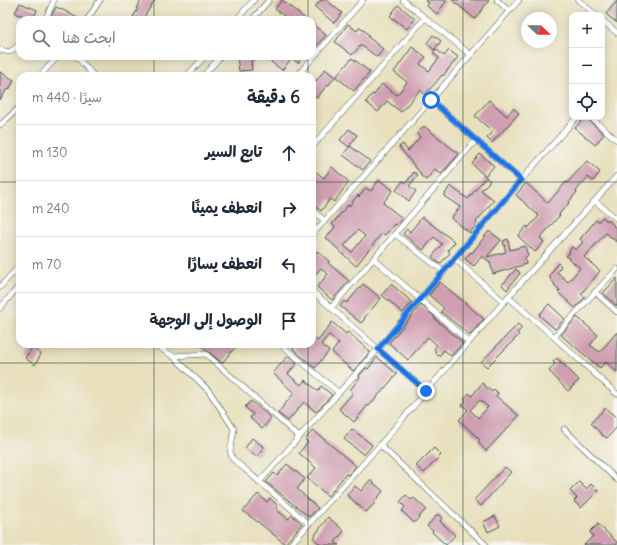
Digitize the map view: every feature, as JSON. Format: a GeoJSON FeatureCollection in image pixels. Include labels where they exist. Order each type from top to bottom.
{"type":"FeatureCollection","features":[{"type":"Feature","properties":{"kind":"street"},"geometry":{"type":"LineString","coordinates":[[47,16],[54,0]]}},
{"type":"Feature","properties":{"kind":"street"},"geometry":{"type":"LineString","coordinates":[[90,16],[100,0]]}},
{"type":"Feature","properties":{"kind":"street"},"geometry":{"type":"LineString","coordinates":[[240,16],[254,0]]}},
{"type":"Feature","properties":{"kind":"street"},"geometry":{"type":"LineString","coordinates":[[255,16],[269,0]]}},
{"type":"Feature","properties":{"kind":"street"},"geometry":{"type":"LineString","coordinates":[[316,54],[363,0]]}},
{"type":"Feature","properties":{"kind":"street"},"geometry":{"type":"LineString","coordinates":[[403,0],[471,55]]}},
{"type":"Feature","properties":{"kind":"street"},"geometry":{"type":"LineString","coordinates":[[497,0],[509,11]]}},
{"type":"Feature","properties":{"kind":"street"},"geometry":{"type":"LineString","coordinates":[[316,231],[519,0]]}},
{"type":"Feature","properties":{"kind":"street"},"geometry":{"type":"LineString","coordinates":[[578,0],[592,12]]}},
{"type":"Feature","properties":{"kind":"street"},"geometry":{"type":"LineString","coordinates":[[316,142],[424,18]]}},
{"type":"Feature","properties":{"kind":"street"},"geometry":{"type":"LineString","coordinates":[[605,23],[617,33]]}},
{"type":"Feature","properties":{"kind":"street"},"geometry":{"type":"LineString","coordinates":[[0,50],[10,52],[16,47]]}},
{"type":"Feature","properties":{"kind":"street"},"geometry":{"type":"LineString","coordinates":[[44,72],[54,60]]}},
{"type":"Feature","properties":{"kind":"street"},"geometry":{"type":"LineString","coordinates":[[80,60],[90,72]]}},
{"type":"Feature","properties":{"kind":"street"},"geometry":{"type":"LineString","coordinates":[[190,72],[201,60]]}},
{"type":"Feature","properties":{"kind":"street"},"geometry":{"type":"LineString","coordinates":[[206,72],[217,60]]}},
{"type":"Feature","properties":{"kind":"street"},"geometry":{"type":"LineString","coordinates":[[300,72],[311,60]]}},
{"type":"Feature","properties":{"kind":"street"},"geometry":{"type":"LineString","coordinates":[[431,100],[521,180]]}},
{"type":"Feature","properties":{"kind":"street"},"geometry":{"type":"LineString","coordinates":[[1,122],[16,109]]}},
{"type":"Feature","properties":{"kind":"street"},"geometry":{"type":"LineString","coordinates":[[259,482],[378,349],[521,180],[575,120]]}},
{"type":"Feature","properties":{"kind":"street"},"geometry":{"type":"LineString","coordinates":[[594,120],[617,140]]}},
{"type":"Feature","properties":{"kind":"street"},"geometry":{"type":"LineString","coordinates":[[332,308],[476,140]]}},
{"type":"Feature","properties":{"kind":"street"},"geometry":{"type":"LineString","coordinates":[[290,545],[380,445],[508,297],[617,176]]}},
{"type":"Feature","properties":{"kind":"street"},"geometry":{"type":"LineString","coordinates":[[595,201],[617,219]]}},
{"type":"Feature","properties":{"kind":"street"},"geometry":{"type":"LineString","coordinates":[[316,213],[325,221]]}},
{"type":"Feature","properties":{"kind":"street"},"geometry":{"type":"LineString","coordinates":[[395,234],[444,272]]}},
{"type":"Feature","properties":{"kind":"street"},"geometry":{"type":"LineString","coordinates":[[374,259],[469,342]]}},
{"type":"Feature","properties":{"kind":"street"},"geometry":{"type":"LineString","coordinates":[[455,259],[504,302]]}},
{"type":"Feature","properties":{"kind":"street"},"geometry":{"type":"LineString","coordinates":[[0,287],[16,269]]}},
{"type":"Feature","properties":{"kind":"street"},"geometry":{"type":"LineString","coordinates":[[554,337],[594,292],[617,269]]}},
{"type":"Feature","properties":{"kind":"street"},"geometry":{"type":"LineString","coordinates":[[0,308],[16,290]]}},
{"type":"Feature","properties":{"kind":"street"},"geometry":{"type":"LineString","coordinates":[[594,292],[617,312]]}},
{"type":"Feature","properties":{"kind":"street"},"geometry":{"type":"LineString","coordinates":[[316,294],[426,391]]}},
{"type":"Feature","properties":{"kind":"street"},"geometry":{"type":"LineString","coordinates":[[508,297],[617,394]]}},
{"type":"Feature","properties":{"kind":"street"},"geometry":{"type":"LineString","coordinates":[[160,348],[173,356],[208,391],[234,430],[230,452],[233,459],[309,524]]}},
{"type":"Feature","properties":{"kind":"street"},"geometry":{"type":"LineString","coordinates":[[285,348],[338,392]]}},
{"type":"Feature","properties":{"kind":"street"},"geometry":{"type":"LineString","coordinates":[[173,356],[206,354],[299,437]]}},
{"type":"Feature","properties":{"kind":"street"},"geometry":{"type":"LineString","coordinates":[[564,429],[617,480]]}},
{"type":"Feature","properties":{"kind":"street"},"geometry":{"type":"LineString","coordinates":[[380,445],[486,545]]}},
{"type":"Feature","properties":{"kind":"building"},"geometry":{"type":"Polygon","coordinates":[[[142,0],[155,0],[145,16],[134,16],[138,9],[136,8],[142,0]]]}},
{"type":"Feature","properties":{"kind":"building"},"geometry":{"type":"Polygon","coordinates":[[[282,0],[302,16],[284,16],[275,9],[282,0]]]}},
{"type":"Feature","properties":{"kind":"building"},"geometry":{"type":"Polygon","coordinates":[[[321,0],[326,0],[342,13],[334,23],[315,7],[321,0]]]}},
{"type":"Feature","properties":{"kind":"building"},"geometry":{"type":"Polygon","coordinates":[[[425,0],[447,0],[437,14],[427,6],[429,3],[425,0]]]}},
{"type":"Feature","properties":{"kind":"building"},"geometry":{"type":"Polygon","coordinates":[[[452,0],[489,0],[475,19],[452,0]]]}},
{"type":"Feature","properties":{"kind":"building"},"geometry":{"type":"Polygon","coordinates":[[[617,1],[617,23],[606,14],[617,1]]]}},
{"type":"Feature","properties":{"kind":"building"},"geometry":{"type":"Polygon","coordinates":[[[20,3],[37,10],[35,16],[23,16],[15,13],[20,3]]]}},
{"type":"Feature","properties":{"kind":"building"},"geometry":{"type":"Polygon","coordinates":[[[398,5],[415,19],[407,29],[390,16],[398,5]]]}},
{"type":"Feature","properties":{"kind":"building"},"geometry":{"type":"Polygon","coordinates":[[[56,7],[74,16],[51,16],[56,7]]]}},
{"type":"Feature","properties":{"kind":"building"},"geometry":{"type":"Polygon","coordinates":[[[348,24],[357,31],[360,27],[369,35],[368,37],[383,49],[377,57],[361,45],[352,55],[335,42],[348,24]]]}},
{"type":"Feature","properties":{"kind":"building"},"geometry":{"type":"Polygon","coordinates":[[[316,27],[326,35],[316,46],[316,27]]]}},
{"type":"Feature","properties":{"kind":"building"},"geometry":{"type":"Polygon","coordinates":[[[433,35],[441,41],[434,50],[427,43],[433,35]]]}},
{"type":"Feature","properties":{"kind":"building"},"geometry":{"type":"Polygon","coordinates":[[[412,47],[426,57],[420,64],[429,71],[439,58],[433,53],[436,49],[444,56],[449,50],[458,57],[425,95],[420,90],[401,112],[387,101],[378,112],[366,102],[372,94],[374,95],[382,84],[397,95],[407,82],[394,72],[412,47]]]}},
{"type":"Feature","properties":{"kind":"building"},"geometry":{"type":"Polygon","coordinates":[[[352,58],[370,72],[354,91],[336,77],[352,58]]]}},
{"type":"Feature","properties":{"kind":"building"},"geometry":{"type":"Polygon","coordinates":[[[238,60],[254,60],[251,61],[252,70],[239,71],[238,60]]]}},
{"type":"Feature","properties":{"kind":"building"},"geometry":{"type":"Polygon","coordinates":[[[272,60],[290,60],[282,70],[271,62],[272,60]]]}},
{"type":"Feature","properties":{"kind":"building"},"geometry":{"type":"Polygon","coordinates":[[[325,69],[335,77],[317,98],[316,81],[325,69]]]}},
{"type":"Feature","properties":{"kind":"building"},"geometry":{"type":"Polygon","coordinates":[[[0,72],[14,80],[9,90],[7,89],[0,100],[0,72]]]}},
{"type":"Feature","properties":{"kind":"building"},"geometry":{"type":"Polygon","coordinates":[[[489,100],[507,116],[513,108],[519,113],[492,143],[487,138],[493,132],[475,116],[489,100]]]}},
{"type":"Feature","properties":{"kind":"building"},"geometry":{"type":"Polygon","coordinates":[[[582,120],[588,120],[604,134],[595,145],[575,128],[582,120]]]}},
{"type":"Feature","properties":{"kind":"building"},"geometry":{"type":"Polygon","coordinates":[[[424,126],[459,154],[441,174],[435,169],[426,180],[420,175],[421,174],[399,147],[403,144],[408,151],[420,137],[417,134],[424,126]]]}},
{"type":"Feature","properties":{"kind":"building"},"geometry":{"type":"Polygon","coordinates":[[[349,129],[357,135],[349,147],[340,140],[349,129]]]}},
{"type":"Feature","properties":{"kind":"building"},"geometry":{"type":"Polygon","coordinates":[[[350,146],[370,161],[363,170],[343,155],[350,146]]]}},
{"type":"Feature","properties":{"kind":"building"},"geometry":{"type":"Polygon","coordinates":[[[480,154],[494,166],[485,176],[472,164],[480,154]]]}},
{"type":"Feature","properties":{"kind":"building"},"geometry":{"type":"Polygon","coordinates":[[[587,161],[600,172],[593,181],[588,177],[576,191],[577,192],[569,203],[559,214],[560,215],[540,238],[544,242],[535,252],[518,236],[539,216],[516,195],[526,183],[548,203],[587,161]]]}},
{"type":"Feature","properties":{"kind":"building"},"geometry":{"type":"Polygon","coordinates":[[[332,167],[349,182],[334,202],[330,199],[321,211],[316,207],[316,172],[324,178],[332,167]]]}},
{"type":"Feature","properties":{"kind":"building"},"geometry":{"type":"Polygon","coordinates":[[[414,172],[418,175],[409,186],[416,191],[409,201],[396,190],[403,181],[406,183],[414,172]]]}},
{"type":"Feature","properties":{"kind":"building"},"geometry":{"type":"Polygon","coordinates":[[[486,177],[490,181],[481,190],[494,200],[476,222],[477,223],[470,233],[451,218],[460,207],[444,196],[450,186],[468,199],[486,177]]]}},
{"type":"Feature","properties":{"kind":"building"},"geometry":{"type":"Polygon","coordinates":[[[379,180],[393,190],[383,203],[402,218],[396,225],[394,224],[385,235],[382,233],[356,266],[326,238],[335,227],[332,224],[348,205],[349,206],[358,195],[359,197],[366,188],[371,191],[379,180]],[[358,230],[344,246],[352,252],[365,236],[358,230]]]}},
{"type":"Feature","properties":{"kind":"building"},"geometry":{"type":"Polygon","coordinates":[[[422,217],[455,242],[448,250],[450,253],[440,264],[432,257],[442,244],[434,237],[423,250],[403,234],[407,229],[410,232],[422,217]]]}},
{"type":"Feature","properties":{"kind":"building"},"geometry":{"type":"Polygon","coordinates":[[[602,217],[610,221],[617,230],[617,242],[606,233],[584,257],[600,271],[581,294],[585,297],[575,308],[558,292],[560,290],[554,285],[555,284],[549,276],[558,263],[561,266],[557,272],[568,282],[580,268],[566,256],[572,247],[576,250],[583,242],[580,239],[596,220],[598,222],[602,217]]]}},
{"type":"Feature","properties":{"kind":"building"},"geometry":{"type":"Polygon","coordinates":[[[489,231],[501,240],[487,257],[506,252],[503,241],[508,239],[510,250],[525,246],[528,256],[525,257],[526,264],[493,274],[490,262],[482,256],[474,266],[465,259],[471,252],[472,253],[489,231]]]}},
{"type":"Feature","properties":{"kind":"building"},"geometry":{"type":"Polygon","coordinates":[[[317,251],[329,261],[328,263],[349,281],[332,300],[317,287],[328,274],[321,268],[316,274],[317,251]]]}},
{"type":"Feature","properties":{"kind":"building"},"geometry":{"type":"Polygon","coordinates":[[[516,269],[520,273],[507,290],[502,285],[516,269]]]}},
{"type":"Feature","properties":{"kind":"building"},"geometry":{"type":"Polygon","coordinates":[[[617,278],[617,306],[603,293],[617,278]]]}},
{"type":"Feature","properties":{"kind":"building"},"geometry":{"type":"Polygon","coordinates":[[[440,282],[484,319],[470,335],[441,312],[444,308],[429,295],[440,282]]]}},
{"type":"Feature","properties":{"kind":"building"},"geometry":{"type":"Polygon","coordinates":[[[363,284],[381,298],[361,323],[340,306],[344,301],[347,303],[363,284]]]}},
{"type":"Feature","properties":{"kind":"building"},"geometry":{"type":"Polygon","coordinates":[[[391,284],[412,302],[403,313],[382,295],[391,284]]]}},
{"type":"Feature","properties":{"kind":"building"},"geometry":{"type":"Polygon","coordinates":[[[549,304],[565,319],[555,329],[539,315],[549,304]]]}},
{"type":"Feature","properties":{"kind":"building"},"geometry":{"type":"Polygon","coordinates":[[[421,305],[463,343],[451,356],[444,350],[439,356],[434,352],[436,351],[434,349],[437,345],[428,337],[408,360],[389,343],[421,305]]]}},
{"type":"Feature","properties":{"kind":"building"},"geometry":{"type":"Polygon","coordinates":[[[577,317],[598,335],[590,345],[600,352],[617,332],[617,372],[606,362],[600,368],[561,335],[577,317]]]}},
{"type":"Feature","properties":{"kind":"building"},"geometry":{"type":"Polygon","coordinates":[[[332,322],[346,334],[348,332],[370,352],[353,371],[332,352],[339,343],[329,335],[321,344],[329,351],[315,368],[293,349],[316,348],[316,339],[318,341],[332,322]]]}},
{"type":"Feature","properties":{"kind":"building"},"geometry":{"type":"Polygon","coordinates":[[[518,324],[522,328],[517,333],[519,335],[487,367],[481,362],[518,324]]]}},
{"type":"Feature","properties":{"kind":"building"},"geometry":{"type":"Polygon","coordinates":[[[32,348],[41,354],[35,365],[25,358],[32,348]]]}},
{"type":"Feature","properties":{"kind":"building"},"geometry":{"type":"Polygon","coordinates":[[[204,348],[235,348],[222,363],[204,348]]]}},
{"type":"Feature","properties":{"kind":"building"},"geometry":{"type":"Polygon","coordinates":[[[288,356],[297,363],[288,374],[301,385],[305,380],[318,391],[321,386],[332,395],[316,412],[304,402],[288,421],[278,413],[294,393],[273,373],[288,356]]]}},
{"type":"Feature","properties":{"kind":"building"},"geometry":{"type":"Polygon","coordinates":[[[377,357],[397,374],[354,422],[339,409],[353,393],[350,390],[360,377],[359,376],[366,368],[368,369],[377,357]]]}},
{"type":"Feature","properties":{"kind":"building"},"geometry":{"type":"Polygon","coordinates":[[[557,358],[579,380],[568,391],[549,371],[555,364],[553,362],[557,358]]]}},
{"type":"Feature","properties":{"kind":"building"},"geometry":{"type":"Polygon","coordinates":[[[482,383],[492,392],[494,389],[498,393],[496,396],[519,416],[486,451],[478,442],[480,440],[459,420],[468,410],[462,405],[466,401],[464,399],[469,393],[472,396],[482,383]],[[480,400],[470,410],[478,418],[488,407],[480,400]]]}},
{"type":"Feature","properties":{"kind":"building"},"geometry":{"type":"Polygon","coordinates":[[[251,401],[271,418],[262,429],[250,418],[253,414],[245,407],[251,401]]]}},
{"type":"Feature","properties":{"kind":"building"},"geometry":{"type":"Polygon","coordinates":[[[605,408],[617,418],[617,427],[607,438],[602,435],[591,423],[605,408]]]}},
{"type":"Feature","properties":{"kind":"building"},"geometry":{"type":"Polygon","coordinates":[[[352,429],[372,445],[364,455],[344,439],[352,429]]]}},
{"type":"Feature","properties":{"kind":"building"},"geometry":{"type":"Polygon","coordinates":[[[313,430],[356,466],[348,475],[346,474],[328,496],[307,478],[316,468],[299,453],[308,442],[305,440],[313,430]]]}},
{"type":"Feature","properties":{"kind":"building"},"geometry":{"type":"Polygon","coordinates":[[[252,438],[264,447],[257,457],[245,448],[252,438]]]}},
{"type":"Feature","properties":{"kind":"building"},"geometry":{"type":"Polygon","coordinates":[[[434,448],[441,455],[424,473],[416,466],[434,448]]]}},
{"type":"Feature","properties":{"kind":"building"},"geometry":{"type":"Polygon","coordinates":[[[287,464],[305,479],[297,489],[318,508],[309,517],[266,482],[274,473],[277,476],[287,464]]]}},
{"type":"Feature","properties":{"kind":"building"},"geometry":{"type":"Polygon","coordinates":[[[505,467],[511,472],[481,506],[474,500],[505,467]]]}},
{"type":"Feature","properties":{"kind":"building"},"geometry":{"type":"Polygon","coordinates":[[[370,480],[383,491],[374,502],[375,503],[366,512],[347,495],[355,486],[361,491],[370,480]]]}},
{"type":"Feature","properties":{"kind":"building"},"geometry":{"type":"Polygon","coordinates":[[[579,482],[586,489],[591,484],[598,491],[581,508],[574,501],[577,498],[570,491],[579,482]]]}},
{"type":"Feature","properties":{"kind":"building"},"geometry":{"type":"Polygon","coordinates":[[[258,494],[267,502],[270,498],[278,506],[276,509],[288,519],[292,515],[302,524],[285,544],[243,511],[258,494]]]}},
{"type":"Feature","properties":{"kind":"building"},"geometry":{"type":"Polygon","coordinates":[[[406,495],[411,500],[414,498],[426,509],[414,523],[402,511],[405,507],[400,502],[406,495]]]}},
{"type":"Feature","properties":{"kind":"building"},"geometry":{"type":"Polygon","coordinates":[[[438,514],[442,518],[440,521],[455,535],[446,545],[427,526],[438,514]]]}},
{"type":"Feature","properties":{"kind":"building"},"geometry":{"type":"Polygon","coordinates":[[[495,516],[500,526],[488,532],[483,522],[495,516]]]}},
{"type":"Feature","properties":{"kind":"building"},"geometry":{"type":"Polygon","coordinates":[[[328,517],[344,531],[335,542],[339,545],[321,545],[313,538],[328,517]]]}},
{"type":"Feature","properties":{"kind":"building"},"geometry":{"type":"Polygon","coordinates":[[[598,524],[617,542],[617,545],[584,545],[593,536],[590,532],[598,524]]]}},
{"type":"Feature","properties":{"kind":"route"},"geometry":{"type":"LineString","coordinates":[[426,391],[378,349],[521,180],[431,100]]}}]}
